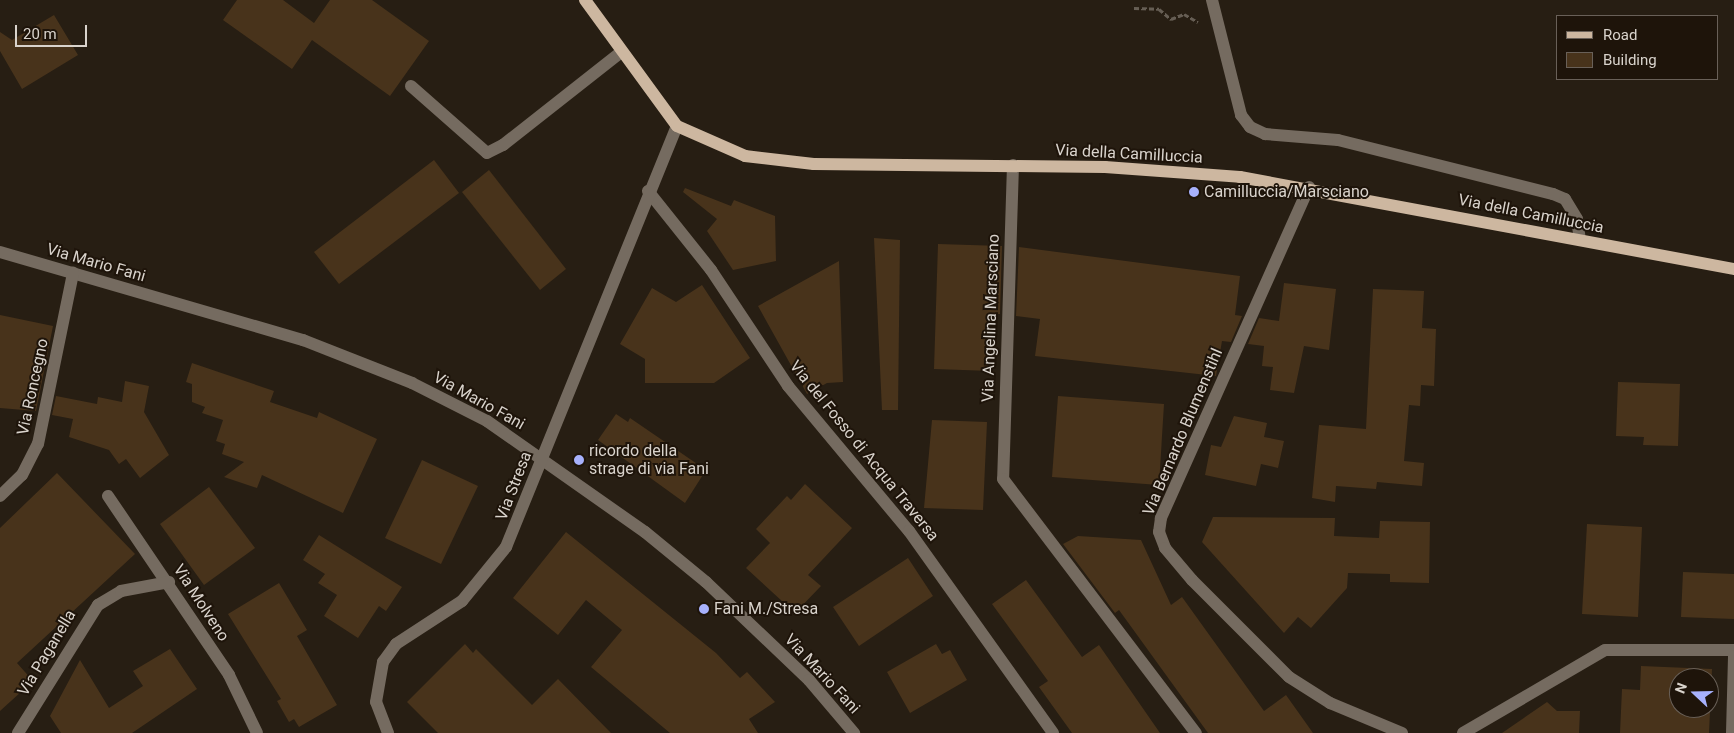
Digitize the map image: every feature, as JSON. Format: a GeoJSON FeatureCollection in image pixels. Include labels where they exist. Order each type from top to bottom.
{"type":"FeatureCollection","features":[{"type":"Feature","properties":{"kind":"main road","name":"Via della Camilluccia"},"geometry":{"type":"LineString","coordinates":[[585,0],[621,52],[677,126],[723,149],[776,162],[1013,165],[1182,172],[1309,187],[1734,269]]}},
{"type":"Feature","properties":{"kind":"street"},"geometry":{"type":"LineString","coordinates":[[1212,0],[1241,115],[1250,127],[1265,134],[1338,140],[1553,194],[1565,199],[1577,219],[1580,240]]}},
{"type":"Feature","properties":{"kind":"street"},"geometry":{"type":"LineString","coordinates":[[411,86],[487,153],[503,145],[621,52]]}},
{"type":"Feature","properties":{"kind":"street","name":"Via Stresa"},"geometry":{"type":"LineString","coordinates":[[388,733],[376,702],[383,662],[396,644],[462,601],[496,562],[542,458],[648,191],[677,126]]}},
{"type":"Feature","properties":{"kind":"street","name":"Via Angelina Marsciano"},"geometry":{"type":"LineString","coordinates":[[1013,165],[1002,472],[1013,497],[1196,733]]}},
{"type":"Feature","properties":{"kind":"street","name":"Via Bernardo Blumenstihl"},"geometry":{"type":"LineString","coordinates":[[1309,187],[1161,518],[1159,532],[1165,548],[1192,580],[1289,677],[1316,696],[1402,733]]}},
{"type":"Feature","properties":{"kind":"street","name":"Via del Fosso di Acqua Traversa"},"geometry":{"type":"LineString","coordinates":[[648,191],[711,270],[788,386],[910,531],[1053,733]]}},
{"type":"Feature","properties":{"kind":"street","name":"Via Mario Fani"},"geometry":{"type":"LineString","coordinates":[[0,252],[279,332],[390,373],[487,421],[542,458],[706,582],[809,680],[854,733]]}},
{"type":"Feature","properties":{"kind":"street","name":"Via Roncegno"},"geometry":{"type":"LineString","coordinates":[[0,496],[22,475],[38,444],[73,273]]}},
{"type":"Feature","properties":{"kind":"street","name":"Via Molveno"},"geometry":{"type":"LineString","coordinates":[[108,496],[169,582],[229,675],[258,733]]}},
{"type":"Feature","properties":{"kind":"street","name":"Via Paganella"},"geometry":{"type":"LineString","coordinates":[[18,733],[95,608],[121,591],[169,582]]}},
{"type":"Feature","properties":{"kind":"street"},"geometry":{"type":"LineString","coordinates":[[1463,733],[1605,650],[1734,650]]}},
{"type":"Feature","properties":{"kind":"street"},"geometry":{"type":"LineString","coordinates":[[1732,733],[1734,656]]}},
{"type":"Feature","properties":{"kind":"path"},"geometry":{"type":"LineString","coordinates":[[1134,8],[1159,8],[1171,19],[1184,14],[1219,31]]}},
{"type":"Feature","properties":{"kind":"building"},"geometry":{"type":"Polygon","coordinates":[[[237,0],[283,0],[314,23],[330,0],[372,0],[429,41],[390,96],[312,40],[292,69],[223,20],[237,0]]]}},
{"type":"Feature","properties":{"kind":"building"},"geometry":{"type":"Polygon","coordinates":[[[54,15],[78,55],[22,89],[0,51],[0,32],[12,40],[54,15]]]}},
{"type":"Feature","properties":{"kind":"building"},"geometry":{"type":"Polygon","coordinates":[[[434,160],[459,193],[339,284],[314,252],[434,160]]]}},
{"type":"Feature","properties":{"kind":"building"},"geometry":{"type":"Polygon","coordinates":[[[489,170],[566,269],[540,290],[462,192],[489,170]]]}},
{"type":"Feature","properties":{"kind":"building"},"geometry":{"type":"Polygon","coordinates":[[[685,188],[731,206],[734,200],[775,216],[776,261],[733,270],[707,231],[717,219],[683,192],[685,188]]]}},
{"type":"Feature","properties":{"kind":"building"},"geometry":{"type":"Polygon","coordinates":[[[874,238],[900,240],[898,410],[882,410],[874,238]]]}},
{"type":"Feature","properties":{"kind":"building"},"geometry":{"type":"Polygon","coordinates":[[[938,244],[1002,246],[1000,314],[994,314],[992,371],[934,369],[938,244]]]}},
{"type":"Feature","properties":{"kind":"building"},"geometry":{"type":"Polygon","coordinates":[[[1019,247],[1240,276],[1235,315],[1242,316],[1231,342],[1222,341],[1216,376],[1035,356],[1040,319],[1016,316],[1019,247]]]}},
{"type":"Feature","properties":{"kind":"building"},"geometry":{"type":"Polygon","coordinates":[[[839,261],[843,382],[827,383],[807,394],[758,306],[839,261]]]}},
{"type":"Feature","properties":{"kind":"building"},"geometry":{"type":"Polygon","coordinates":[[[1284,283],[1336,289],[1329,350],[1304,346],[1294,393],[1270,390],[1273,367],[1262,366],[1264,346],[1248,344],[1259,318],[1279,321],[1284,283]]]}},
{"type":"Feature","properties":{"kind":"building"},"geometry":{"type":"Polygon","coordinates":[[[702,285],[750,358],[714,383],[645,383],[645,359],[620,344],[652,288],[676,302],[702,285]]]}},
{"type":"Feature","properties":{"kind":"building"},"geometry":{"type":"Polygon","coordinates":[[[1373,289],[1424,291],[1422,328],[1436,329],[1434,386],[1421,385],[1420,406],[1409,405],[1404,461],[1424,463],[1422,486],[1377,482],[1376,489],[1336,486],[1335,502],[1312,498],[1319,425],[1366,429],[1373,289]]]}},
{"type":"Feature","properties":{"kind":"building"},"geometry":{"type":"Polygon","coordinates":[[[0,315],[53,326],[36,411],[0,408],[0,315]]]}},
{"type":"Feature","properties":{"kind":"building"},"geometry":{"type":"Polygon","coordinates":[[[192,363],[274,391],[270,402],[317,418],[319,412],[377,439],[343,513],[262,475],[257,488],[224,477],[244,462],[222,454],[225,444],[216,441],[223,420],[202,413],[205,407],[192,402],[192,384],[186,382],[192,363]]]}},
{"type":"Feature","properties":{"kind":"building"},"geometry":{"type":"Polygon","coordinates":[[[125,381],[149,386],[144,412],[169,455],[140,478],[126,459],[119,464],[109,450],[69,437],[73,419],[52,415],[56,396],[97,404],[98,397],[122,402],[125,381]]]}},
{"type":"Feature","properties":{"kind":"building"},"geometry":{"type":"Polygon","coordinates":[[[1618,382],[1680,384],[1678,446],[1643,445],[1644,437],[1616,436],[1618,382]]]}},
{"type":"Feature","properties":{"kind":"building"},"geometry":{"type":"Polygon","coordinates":[[[1058,396],[1164,404],[1159,485],[1052,477],[1058,396]]]}},
{"type":"Feature","properties":{"kind":"building"},"geometry":{"type":"Polygon","coordinates":[[[616,414],[628,422],[630,418],[706,470],[685,503],[598,440],[616,414]]]}},
{"type":"Feature","properties":{"kind":"building"},"geometry":{"type":"Polygon","coordinates":[[[1234,416],[1267,423],[1264,437],[1284,441],[1278,468],[1261,464],[1256,486],[1205,475],[1211,445],[1221,447],[1234,416]]]}},
{"type":"Feature","properties":{"kind":"building"},"geometry":{"type":"Polygon","coordinates":[[[932,420],[987,422],[983,510],[924,508],[932,420]]]}},
{"type":"Feature","properties":{"kind":"building"},"geometry":{"type":"Polygon","coordinates":[[[422,460],[478,486],[441,564],[385,538],[422,460]]]}},
{"type":"Feature","properties":{"kind":"building"},"geometry":{"type":"Polygon","coordinates":[[[57,473],[135,554],[17,663],[33,681],[0,711],[0,528],[57,473]]]}},
{"type":"Feature","properties":{"kind":"building"},"geometry":{"type":"Polygon","coordinates":[[[805,484],[852,528],[808,575],[821,586],[795,613],[746,568],[770,543],[756,529],[787,496],[791,500],[805,484]]]}},
{"type":"Feature","properties":{"kind":"building"},"geometry":{"type":"Polygon","coordinates":[[[209,487],[255,548],[204,585],[160,524],[209,487]]]}},
{"type":"Feature","properties":{"kind":"building"},"geometry":{"type":"Polygon","coordinates":[[[1213,517],[1335,518],[1334,536],[1379,538],[1380,521],[1430,522],[1429,583],[1390,582],[1390,574],[1348,573],[1347,588],[1311,628],[1298,617],[1284,633],[1202,542],[1213,517]]]}},
{"type":"Feature","properties":{"kind":"building"},"geometry":{"type":"Polygon","coordinates":[[[1587,524],[1642,527],[1638,617],[1582,614],[1587,524]]]}},
{"type":"Feature","properties":{"kind":"building"},"geometry":{"type":"Polygon","coordinates":[[[566,532],[716,653],[740,678],[747,672],[775,702],[749,719],[758,733],[670,733],[591,667],[622,630],[586,600],[558,635],[513,598],[566,532]]]}},
{"type":"Feature","properties":{"kind":"building"},"geometry":{"type":"Polygon","coordinates":[[[319,535],[402,587],[386,611],[379,606],[358,638],[324,616],[337,595],[318,583],[325,574],[303,560],[319,535]]]}},
{"type":"Feature","properties":{"kind":"building"},"geometry":{"type":"Polygon","coordinates":[[[1078,536],[1141,540],[1171,605],[1182,597],[1264,711],[1286,695],[1313,733],[1208,733],[1119,610],[1115,613],[1063,544],[1078,536]]]}},
{"type":"Feature","properties":{"kind":"building"},"geometry":{"type":"Polygon","coordinates":[[[908,558],[933,596],[859,646],[833,607],[908,558]]]}},
{"type":"Feature","properties":{"kind":"building"},"geometry":{"type":"Polygon","coordinates":[[[1683,572],[1734,574],[1734,619],[1681,617],[1683,572]]]}},
{"type":"Feature","properties":{"kind":"building"},"geometry":{"type":"Polygon","coordinates":[[[1026,580],[1082,657],[1099,645],[1160,733],[1072,733],[1039,687],[1048,681],[992,604],[1026,580]]]}},
{"type":"Feature","properties":{"kind":"building"},"geometry":{"type":"Polygon","coordinates":[[[279,583],[307,630],[297,636],[337,705],[299,727],[294,719],[289,722],[277,701],[281,699],[228,614],[279,583]]]}},
{"type":"Feature","properties":{"kind":"building"},"geometry":{"type":"Polygon","coordinates":[[[465,644],[473,653],[476,649],[532,705],[558,679],[611,733],[438,733],[407,702],[465,644]]]}},
{"type":"Feature","properties":{"kind":"building"},"geometry":{"type":"Polygon","coordinates":[[[936,644],[942,654],[950,650],[967,680],[910,713],[887,672],[936,644]]]}},
{"type":"Feature","properties":{"kind":"building"},"geometry":{"type":"Polygon","coordinates":[[[170,649],[197,689],[132,733],[61,733],[50,716],[80,660],[109,708],[143,686],[133,671],[170,649]]]}},
{"type":"Feature","properties":{"kind":"building"},"geometry":{"type":"Polygon","coordinates":[[[1641,666],[1688,668],[1669,668],[1669,718],[1710,718],[1709,733],[1620,733],[1622,689],[1640,690],[1641,666]]]}},
{"type":"Feature","properties":{"kind":"building"},"geometry":{"type":"Polygon","coordinates":[[[1547,702],[1557,711],[1580,711],[1579,733],[1502,733],[1547,702]]]}},
{"type":"Feature","properties":{"kind":"place","name":"Camilluccia/Marsciano"},"geometry":{"type":"Point","coordinates":[1194,192]}},
{"type":"Feature","properties":{"kind":"place","name":"ricordo della strage di via Fani"},"geometry":{"type":"Point","coordinates":[579,460]}},
{"type":"Feature","properties":{"kind":"place","name":"Fani M./Stresa"},"geometry":{"type":"Point","coordinates":[704,609]}}]}
